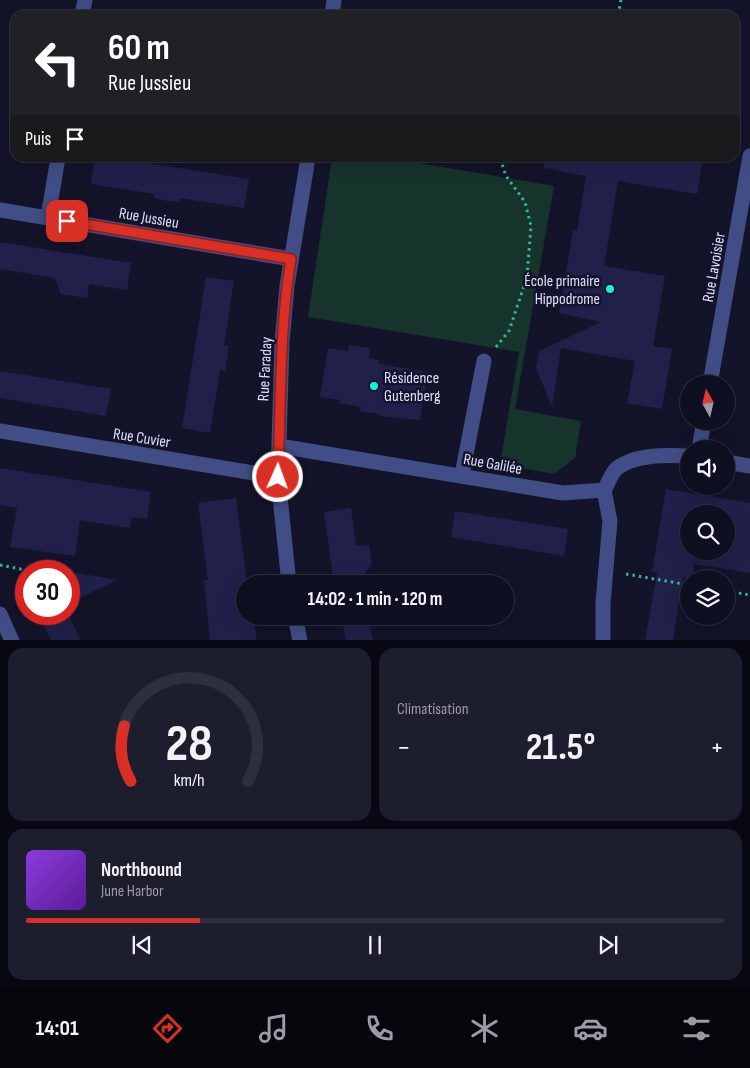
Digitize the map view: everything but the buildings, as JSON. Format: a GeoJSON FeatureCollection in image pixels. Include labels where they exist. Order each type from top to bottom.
{"type":"FeatureCollection","features":[{"type":"Feature","properties":{"kind":"street","name":"Rue Lavoisier"},"geometry":{"type":"LineString","coordinates":[[712,375],[750,156]]}},
{"type":"Feature","properties":{"kind":"street"},"geometry":{"type":"LineString","coordinates":[[48,217],[57,162]]}},
{"type":"Feature","properties":{"kind":"street","name":"Rue Faraday"},"geometry":{"type":"LineString","coordinates":[[288,575],[278,477],[282,342],[287,286],[307,162]]}},
{"type":"Feature","properties":{"kind":"street","name":"Rue Jussieu"},"geometry":{"type":"LineString","coordinates":[[0,210],[291,259]]}},
{"type":"Feature","properties":{"kind":"street"},"geometry":{"type":"LineString","coordinates":[[462,475],[484,360]]}},
{"type":"Feature","properties":{"kind":"street","name":"Rue Cuvier"},"geometry":{"type":"LineString","coordinates":[[0,431],[278,477]]}},
{"type":"Feature","properties":{"kind":"street","name":"Rue Galilée"},"geometry":{"type":"LineString","coordinates":[[280,446],[563,493],[604,490]]}},
{"type":"Feature","properties":{"kind":"street"},"geometry":{"type":"LineString","coordinates":[[603,640],[603,604],[610,521],[604,490],[616,470],[628,463],[655,455],[680,456]]}},
{"type":"Feature","properties":{"kind":"street"},"geometry":{"type":"LineString","coordinates":[[735,464],[750,466]]}},
{"type":"Feature","properties":{"kind":"street"},"geometry":{"type":"LineString","coordinates":[[0,614],[12,640]]}},
{"type":"Feature","properties":{"kind":"street"},"geometry":{"type":"LineString","coordinates":[[297,625],[300,640]]}},
{"type":"Feature","properties":{"kind":"path"},"geometry":{"type":"LineString","coordinates":[[484,360],[509,332],[527,277],[531,226],[525,202],[506,176],[501,162]]}},
{"type":"Feature","properties":{"kind":"path"},"geometry":{"type":"LineString","coordinates":[[0,565],[15,568]]}},
{"type":"Feature","properties":{"kind":"path"},"geometry":{"type":"LineString","coordinates":[[606,570],[680,582]]}},
{"type":"Feature","properties":{"kind":"path"},"geometry":{"type":"LineString","coordinates":[[735,592],[750,595]]}},
{"type":"Feature","properties":{"kind":"green space"},"geometry":{"type":"Polygon","coordinates":[[[331,162],[413,162],[554,186],[515,409],[581,421],[575,458],[554,474],[500,464],[519,352],[308,317],[331,162]]]}},
{"type":"Feature","properties":{"kind":"place","name":"École primaire Hippodrome"},"geometry":{"type":"Point","coordinates":[610,289]}},
{"type":"Feature","properties":{"kind":"place","name":"Résidence Gutenberg"},"geometry":{"type":"Point","coordinates":[374,386]}},
{"type":"Feature","properties":{"kind":"route"},"geometry":{"type":"LineString","coordinates":[[67,221],[291,259],[282,342],[278,477]]}}]}
